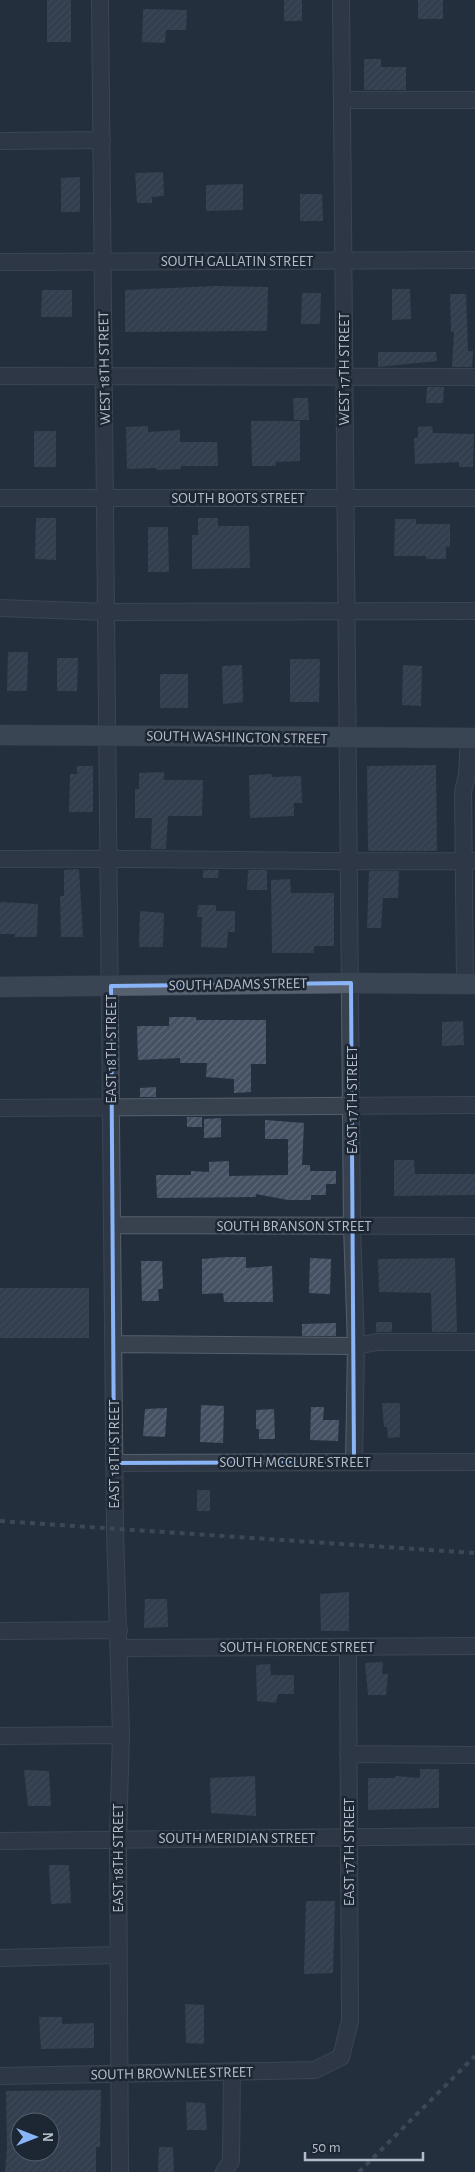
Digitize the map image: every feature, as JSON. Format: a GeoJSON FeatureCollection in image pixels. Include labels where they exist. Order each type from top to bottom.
{"type":"FeatureCollection","features":[{"type":"Feature","properties":{"kind":"main road","name":"SOUTH WASHINGTON STREET"},"geometry":{"type":"LineString","coordinates":[[0,735],[472,738]]}},
{"type":"Feature","properties":{"kind":"main road","name":"SOUTH ADAMS STREET"},"geometry":{"type":"LineString","coordinates":[[0,987],[351,982],[470,984]]}},
{"type":"Feature","properties":{"kind":"street","name":"WEST 18TH STREET"},"geometry":{"type":"LineString","coordinates":[[100,0],[108,735]]}},
{"type":"Feature","properties":{"kind":"street","name":"WEST 17TH STREET"},"geometry":{"type":"LineString","coordinates":[[341,0],[349,738]]}},
{"type":"Feature","properties":{"kind":"street"},"geometry":{"type":"LineString","coordinates":[[342,100],[475,100]]}},
{"type":"Feature","properties":{"kind":"street"},"geometry":{"type":"LineString","coordinates":[[0,141],[102,140]]}},
{"type":"Feature","properties":{"kind":"street","name":"SOUTH GALLATIN STREET"},"geometry":{"type":"LineString","coordinates":[[0,262],[475,260]]}},
{"type":"Feature","properties":{"kind":"street"},"geometry":{"type":"LineString","coordinates":[[0,376],[475,377]]}},
{"type":"Feature","properties":{"kind":"street","name":"SOUTH BOOTS STREET"},"geometry":{"type":"LineString","coordinates":[[0,498],[475,498]]}},
{"type":"Feature","properties":{"kind":"street"},"geometry":{"type":"LineString","coordinates":[[0,608],[107,612],[475,611]]}},
{"type":"Feature","properties":{"kind":"street","name":"EAST 18TH STREET"},"geometry":{"type":"LineString","coordinates":[[108,735],[114,1463],[121,1735],[118,1838],[120,2172]]}},
{"type":"Feature","properties":{"kind":"street","name":"EAST 17TH STREET"},"geometry":{"type":"LineString","coordinates":[[349,738],[352,1226],[356,1346],[354,1462]]}},
{"type":"Feature","properties":{"kind":"street"},"geometry":{"type":"LineString","coordinates":[[470,984],[469,861],[463,792],[472,738]]}},
{"type":"Feature","properties":{"kind":"street"},"geometry":{"type":"LineString","coordinates":[[0,859],[110,858],[350,862],[469,861]]}},
{"type":"Feature","properties":{"kind":"street"},"geometry":{"type":"LineString","coordinates":[[0,1108],[112,1109],[475,1105]]}},
{"type":"Feature","properties":{"kind":"street","name":"SOUTH BRANSON STREET"},"geometry":{"type":"LineString","coordinates":[[113,1225],[475,1226]]}},
{"type":"Feature","properties":{"kind":"street"},"geometry":{"type":"LineString","coordinates":[[113,1344],[356,1346],[377,1342],[475,1342]]}},
{"type":"Feature","properties":{"kind":"street","name":"SOUTH MCCLURE STREET"},"geometry":{"type":"LineString","coordinates":[[114,1463],[475,1462]]}},
{"type":"Feature","properties":{"kind":"street"},"geometry":{"type":"LineString","coordinates":[[0,1631],[119,1630]]}},
{"type":"Feature","properties":{"kind":"street","name":"SOUTH FLORENCE STREET"},"geometry":{"type":"LineString","coordinates":[[120,1648],[475,1646]]}},
{"type":"Feature","properties":{"kind":"street","name":"EAST 17TH STREET"},"geometry":{"type":"LineString","coordinates":[[342,2057],[350,2021],[348,1647]]}},
{"type":"Feature","properties":{"kind":"street"},"geometry":{"type":"LineString","coordinates":[[0,1736],[121,1735]]}},
{"type":"Feature","properties":{"kind":"street"},"geometry":{"type":"LineString","coordinates":[[348,1754],[475,1755]]}},
{"type":"Feature","properties":{"kind":"street","name":"SOUTH MERIDIAN STREET"},"geometry":{"type":"LineString","coordinates":[[0,1841],[118,1838],[475,1836]]}},
{"type":"Feature","properties":{"kind":"street"},"geometry":{"type":"LineString","coordinates":[[0,1958],[118,1955]]}},
{"type":"Feature","properties":{"kind":"street","name":"SOUTH BROWNLEE STREET"},"geometry":{"type":"LineString","coordinates":[[0,2076],[315,2070],[342,2057]]}},
{"type":"Feature","properties":{"kind":"street"},"geometry":{"type":"LineString","coordinates":[[224,2172],[231,2161],[232,2072]]}},
{"type":"Feature","properties":{"kind":"highlighted area"},"geometry":{"type":"Polygon","coordinates":[[[351,983],[354,1462],[114,1463],[111,986],[351,983]]]}},
{"type":"Feature","properties":{"kind":"building"},"geometry":{"type":"Polygon","coordinates":[[[47,0],[71,0],[71,42],[47,42],[47,0]]]}},
{"type":"Feature","properties":{"kind":"building"},"geometry":{"type":"Polygon","coordinates":[[[284,0],[302,0],[302,21],[284,21],[284,0]]]}},
{"type":"Feature","properties":{"kind":"building"},"geometry":{"type":"Polygon","coordinates":[[[418,0],[443,0],[443,19],[418,19],[418,0]]]}},
{"type":"Feature","properties":{"kind":"building"},"geometry":{"type":"Polygon","coordinates":[[[143,9],[187,10],[186,30],[166,30],[165,43],[142,42],[143,9]]]}},
{"type":"Feature","properties":{"kind":"building"},"geometry":{"type":"Polygon","coordinates":[[[364,59],[381,59],[381,67],[406,67],[406,90],[364,90],[364,59]]]}},
{"type":"Feature","properties":{"kind":"building"},"geometry":{"type":"Polygon","coordinates":[[[163,172],[164,196],[152,197],[152,203],[137,203],[135,173],[163,172]]]}},
{"type":"Feature","properties":{"kind":"building"},"geometry":{"type":"Polygon","coordinates":[[[80,177],[80,212],[61,212],[61,178],[80,177]]]}},
{"type":"Feature","properties":{"kind":"building"},"geometry":{"type":"Polygon","coordinates":[[[243,184],[243,210],[206,211],[206,185],[243,184]]]}},
{"type":"Feature","properties":{"kind":"building"},"geometry":{"type":"Polygon","coordinates":[[[300,194],[322,194],[323,221],[300,221],[300,194]]]}},
{"type":"Feature","properties":{"kind":"building"},"geometry":{"type":"Polygon","coordinates":[[[216,286],[268,287],[267,331],[125,332],[125,290],[216,286]]]}},
{"type":"Feature","properties":{"kind":"building"},"geometry":{"type":"Polygon","coordinates":[[[392,289],[410,289],[411,319],[392,320],[392,289]]]}},
{"type":"Feature","properties":{"kind":"building"},"geometry":{"type":"Polygon","coordinates":[[[42,290],[72,290],[72,317],[41,317],[42,290]]]}},
{"type":"Feature","properties":{"kind":"building"},"geometry":{"type":"Polygon","coordinates":[[[302,293],[321,293],[320,324],[301,324],[302,293]]]}},
{"type":"Feature","properties":{"kind":"building"},"geometry":{"type":"Polygon","coordinates":[[[450,294],[466,294],[468,351],[473,351],[472,367],[452,367],[454,332],[451,332],[450,294]]]}},
{"type":"Feature","properties":{"kind":"building"},"geometry":{"type":"Polygon","coordinates":[[[378,352],[436,352],[437,361],[378,367],[378,352]]]}},
{"type":"Feature","properties":{"kind":"building"},"geometry":{"type":"Polygon","coordinates":[[[427,387],[444,387],[443,403],[426,403],[427,387]]]}},
{"type":"Feature","properties":{"kind":"building"},"geometry":{"type":"Polygon","coordinates":[[[293,398],[308,398],[309,420],[294,420],[293,398]]]}},
{"type":"Feature","properties":{"kind":"building"},"geometry":{"type":"Polygon","coordinates":[[[251,421],[300,421],[300,461],[276,462],[276,466],[252,466],[251,421]]]}},
{"type":"Feature","properties":{"kind":"building"},"geometry":{"type":"Polygon","coordinates":[[[148,426],[148,432],[180,430],[180,442],[217,442],[218,466],[181,466],[181,469],[157,470],[156,468],[127,469],[126,427],[148,426]]]}},
{"type":"Feature","properties":{"kind":"building"},"geometry":{"type":"Polygon","coordinates":[[[432,426],[433,433],[474,434],[473,467],[459,467],[459,462],[415,464],[414,438],[418,438],[418,427],[432,426]]]}},
{"type":"Feature","properties":{"kind":"building"},"geometry":{"type":"Polygon","coordinates":[[[34,431],[56,431],[56,467],[34,467],[34,431]]]}},
{"type":"Feature","properties":{"kind":"building"},"geometry":{"type":"Polygon","coordinates":[[[36,518],[56,518],[56,560],[35,559],[36,518]]]}},
{"type":"Feature","properties":{"kind":"building"},"geometry":{"type":"Polygon","coordinates":[[[198,518],[218,518],[218,526],[249,526],[250,568],[192,569],[192,535],[198,535],[198,518]]]}},
{"type":"Feature","properties":{"kind":"building"},"geometry":{"type":"Polygon","coordinates":[[[395,519],[416,519],[416,524],[450,524],[450,547],[446,547],[446,559],[426,559],[426,556],[394,556],[395,519]]]}},
{"type":"Feature","properties":{"kind":"building"},"geometry":{"type":"Polygon","coordinates":[[[148,527],[168,527],[169,572],[148,572],[148,527]]]}},
{"type":"Feature","properties":{"kind":"building"},"geometry":{"type":"Polygon","coordinates":[[[8,652],[28,652],[27,691],[7,691],[8,652]]]}},
{"type":"Feature","properties":{"kind":"building"},"geometry":{"type":"Polygon","coordinates":[[[57,658],[78,658],[77,691],[57,691],[57,658]]]}},
{"type":"Feature","properties":{"kind":"building"},"geometry":{"type":"Polygon","coordinates":[[[290,659],[320,659],[319,702],[290,702],[290,659]]]}},
{"type":"Feature","properties":{"kind":"building"},"geometry":{"type":"Polygon","coordinates":[[[242,665],[243,702],[223,704],[222,666],[242,665]]]}},
{"type":"Feature","properties":{"kind":"building"},"geometry":{"type":"Polygon","coordinates":[[[403,665],[422,666],[421,706],[402,705],[403,665]]]}},
{"type":"Feature","properties":{"kind":"building"},"geometry":{"type":"Polygon","coordinates":[[[160,674],[188,674],[188,708],[160,708],[160,674]]]}},
{"type":"Feature","properties":{"kind":"building"},"geometry":{"type":"Polygon","coordinates":[[[436,765],[437,851],[368,851],[367,766],[436,765]]]}},
{"type":"Feature","properties":{"kind":"building"},"geometry":{"type":"Polygon","coordinates":[[[77,766],[93,766],[93,812],[69,812],[70,774],[77,774],[77,766]]]}},
{"type":"Feature","properties":{"kind":"building"},"geometry":{"type":"Polygon","coordinates":[[[164,772],[164,780],[203,780],[202,816],[168,816],[166,849],[151,849],[152,818],[135,818],[135,789],[139,789],[139,773],[164,772]]]}},
{"type":"Feature","properties":{"kind":"building"},"geometry":{"type":"Polygon","coordinates":[[[272,774],[272,777],[301,776],[302,803],[294,803],[294,816],[250,818],[249,775],[272,774]]]}},
{"type":"Feature","properties":{"kind":"building"},"geometry":{"type":"Polygon","coordinates":[[[79,869],[83,937],[61,937],[60,896],[64,896],[64,870],[79,869]]]}},
{"type":"Feature","properties":{"kind":"building"},"geometry":{"type":"Polygon","coordinates":[[[203,870],[219,870],[218,878],[203,878],[203,870]]]}},
{"type":"Feature","properties":{"kind":"building"},"geometry":{"type":"Polygon","coordinates":[[[248,870],[267,870],[267,890],[247,890],[248,870]]]}},
{"type":"Feature","properties":{"kind":"building"},"geometry":{"type":"Polygon","coordinates":[[[369,871],[399,871],[398,898],[383,898],[381,928],[367,928],[369,871]]]}},
{"type":"Feature","properties":{"kind":"building"},"geometry":{"type":"Polygon","coordinates":[[[290,879],[291,893],[334,893],[334,946],[314,946],[314,953],[272,953],[271,880],[290,879]]]}},
{"type":"Feature","properties":{"kind":"building"},"geometry":{"type":"Polygon","coordinates":[[[0,902],[38,904],[37,937],[15,937],[15,934],[0,934],[0,902]]]}},
{"type":"Feature","properties":{"kind":"building"},"geometry":{"type":"Polygon","coordinates":[[[198,905],[216,905],[216,911],[235,911],[235,932],[228,932],[227,948],[201,947],[202,917],[197,917],[198,905]]]}},
{"type":"Feature","properties":{"kind":"building"},"geometry":{"type":"Polygon","coordinates":[[[140,911],[164,913],[163,947],[139,947],[140,911]]]}},
{"type":"Feature","properties":{"kind":"building"},"geometry":{"type":"Polygon","coordinates":[[[169,1017],[196,1017],[196,1020],[266,1020],[266,1064],[251,1064],[251,1092],[234,1093],[234,1079],[206,1077],[207,1063],[180,1063],[180,1058],[138,1060],[137,1026],[169,1026],[169,1017]]]}},
{"type":"Feature","properties":{"kind":"building"},"geometry":{"type":"Polygon","coordinates":[[[463,1021],[464,1045],[442,1046],[442,1022],[463,1021]]]}},
{"type":"Feature","properties":{"kind":"building"},"geometry":{"type":"Polygon","coordinates":[[[156,1087],[156,1097],[140,1097],[140,1088],[156,1087]]]}},
{"type":"Feature","properties":{"kind":"building"},"geometry":{"type":"Polygon","coordinates":[[[187,1117],[202,1117],[202,1127],[187,1127],[187,1117]]]}},
{"type":"Feature","properties":{"kind":"building"},"geometry":{"type":"Polygon","coordinates":[[[221,1118],[221,1137],[204,1138],[204,1119],[221,1118]]]}},
{"type":"Feature","properties":{"kind":"building"},"geometry":{"type":"Polygon","coordinates":[[[265,1120],[304,1123],[302,1165],[310,1165],[310,1171],[336,1171],[336,1184],[326,1184],[326,1195],[311,1195],[311,1200],[288,1200],[256,1194],[256,1197],[157,1198],[156,1175],[191,1175],[191,1171],[209,1172],[209,1162],[229,1161],[229,1176],[288,1175],[288,1139],[265,1139],[265,1120]]]}},
{"type":"Feature","properties":{"kind":"building"},"geometry":{"type":"Polygon","coordinates":[[[394,1160],[414,1160],[415,1174],[475,1174],[475,1195],[394,1196],[394,1160]]]}},
{"type":"Feature","properties":{"kind":"building"},"geometry":{"type":"Polygon","coordinates":[[[246,1257],[246,1268],[272,1266],[273,1302],[224,1302],[223,1293],[202,1294],[202,1259],[246,1257]]]}},
{"type":"Feature","properties":{"kind":"building"},"geometry":{"type":"Polygon","coordinates":[[[310,1258],[331,1259],[330,1294],[309,1293],[310,1258]]]}},
{"type":"Feature","properties":{"kind":"building"},"geometry":{"type":"Polygon","coordinates":[[[455,1258],[457,1332],[432,1332],[431,1293],[379,1292],[378,1259],[455,1258]]]}},
{"type":"Feature","properties":{"kind":"building"},"geometry":{"type":"Polygon","coordinates":[[[141,1261],[162,1261],[163,1289],[158,1289],[159,1301],[142,1301],[141,1261]]]}},
{"type":"Feature","properties":{"kind":"building"},"geometry":{"type":"Polygon","coordinates":[[[0,1288],[89,1288],[89,1338],[0,1338],[0,1288]]]}},
{"type":"Feature","properties":{"kind":"building"},"geometry":{"type":"Polygon","coordinates":[[[376,1322],[392,1322],[392,1332],[376,1332],[376,1322]]]}},
{"type":"Feature","properties":{"kind":"building"},"geometry":{"type":"Polygon","coordinates":[[[336,1323],[336,1336],[302,1336],[302,1324],[336,1323]]]}},
{"type":"Feature","properties":{"kind":"building"},"geometry":{"type":"Polygon","coordinates":[[[382,1403],[400,1403],[400,1437],[388,1438],[387,1427],[384,1427],[382,1403]]]}},
{"type":"Feature","properties":{"kind":"building"},"geometry":{"type":"Polygon","coordinates":[[[201,1405],[224,1406],[223,1443],[200,1442],[201,1405]]]}},
{"type":"Feature","properties":{"kind":"building"},"geometry":{"type":"Polygon","coordinates":[[[311,1407],[324,1407],[323,1420],[339,1420],[338,1441],[310,1440],[311,1407]]]}},
{"type":"Feature","properties":{"kind":"building"},"geometry":{"type":"Polygon","coordinates":[[[167,1408],[165,1437],[143,1436],[145,1409],[167,1408]]]}},
{"type":"Feature","properties":{"kind":"building"},"geometry":{"type":"Polygon","coordinates":[[[274,1409],[275,1439],[259,1439],[259,1429],[256,1429],[256,1410],[274,1409]]]}},
{"type":"Feature","properties":{"kind":"building"},"geometry":{"type":"Polygon","coordinates":[[[197,1490],[210,1490],[210,1511],[197,1511],[197,1490]]]}},
{"type":"Feature","properties":{"kind":"building"},"geometry":{"type":"Polygon","coordinates":[[[349,1592],[349,1631],[321,1631],[320,1594],[349,1592]]]}},
{"type":"Feature","properties":{"kind":"building"},"geometry":{"type":"Polygon","coordinates":[[[145,1599],[167,1599],[168,1627],[144,1628],[145,1599]]]}},
{"type":"Feature","properties":{"kind":"building"},"geometry":{"type":"Polygon","coordinates":[[[383,1662],[382,1674],[388,1674],[386,1695],[368,1695],[365,1663],[383,1662]]]}},
{"type":"Feature","properties":{"kind":"building"},"geometry":{"type":"Polygon","coordinates":[[[270,1664],[271,1675],[294,1675],[294,1694],[278,1694],[276,1703],[257,1701],[256,1665],[270,1664]]]}},
{"type":"Feature","properties":{"kind":"building"},"geometry":{"type":"Polygon","coordinates":[[[420,1769],[439,1769],[439,1808],[368,1810],[368,1778],[395,1778],[395,1776],[420,1778],[420,1769]]]}},
{"type":"Feature","properties":{"kind":"building"},"geometry":{"type":"Polygon","coordinates":[[[24,1770],[49,1771],[51,1806],[28,1806],[24,1770]]]}},
{"type":"Feature","properties":{"kind":"building"},"geometry":{"type":"Polygon","coordinates":[[[255,1776],[256,1816],[211,1813],[210,1778],[255,1776]]]}},
{"type":"Feature","properties":{"kind":"building"},"geometry":{"type":"Polygon","coordinates":[[[49,1865],[69,1865],[71,1903],[51,1904],[49,1865]]]}},
{"type":"Feature","properties":{"kind":"building"},"geometry":{"type":"Polygon","coordinates":[[[306,1901],[335,1901],[333,1973],[304,1974],[306,1901]]]}},
{"type":"Feature","properties":{"kind":"building"},"geometry":{"type":"Polygon","coordinates":[[[185,2004],[204,2005],[204,2044],[186,2043],[185,2004]]]}},
{"type":"Feature","properties":{"kind":"building"},"geometry":{"type":"Polygon","coordinates":[[[39,2017],[62,2017],[62,2024],[94,2023],[94,2048],[41,2049],[39,2017]]]}},
{"type":"Feature","properties":{"kind":"building"},"geometry":{"type":"Polygon","coordinates":[[[101,2090],[100,2147],[96,2147],[96,2172],[5,2172],[7,2149],[6,2091],[101,2090]]]}},
{"type":"Feature","properties":{"kind":"building"},"geometry":{"type":"Polygon","coordinates":[[[186,2102],[205,2103],[207,2130],[187,2130],[186,2102]]]}},
{"type":"Feature","properties":{"kind":"building"},"geometry":{"type":"Polygon","coordinates":[[[159,2147],[173,2147],[174,2172],[158,2172],[159,2147]]]}},
{"type":"Feature","properties":{"kind":"railway"},"geometry":{"type":"LineString","coordinates":[[0,1521],[475,1553]]}},
{"type":"Feature","properties":{"kind":"railway"},"geometry":{"type":"LineString","coordinates":[[359,2172],[475,2056]]}}]}
